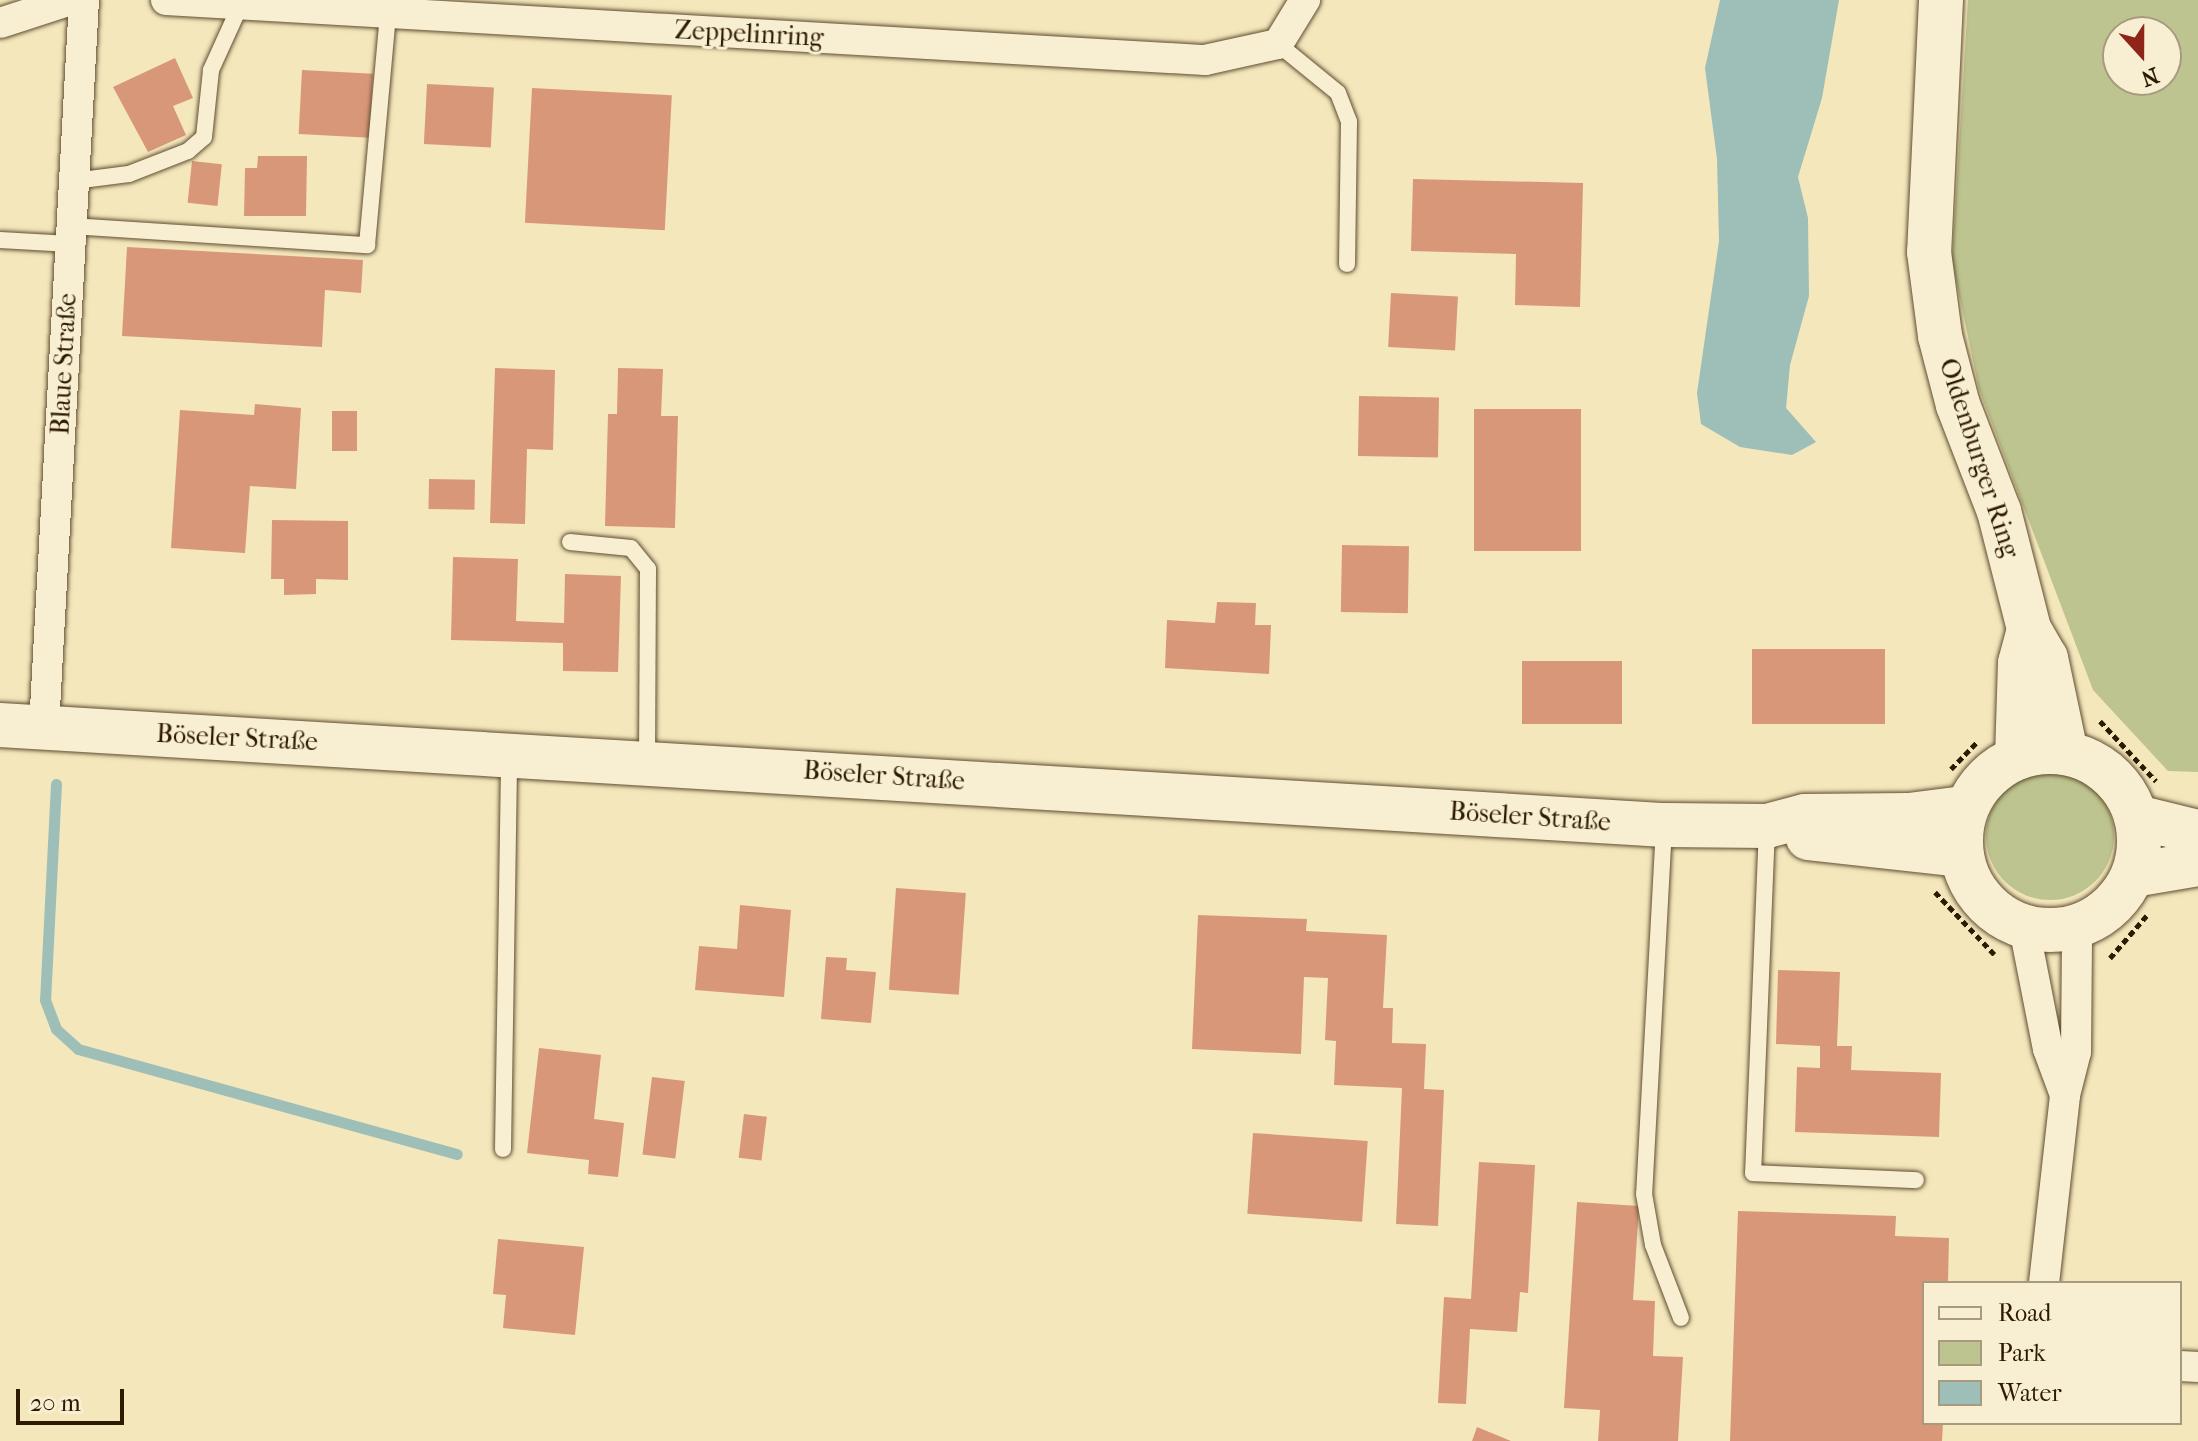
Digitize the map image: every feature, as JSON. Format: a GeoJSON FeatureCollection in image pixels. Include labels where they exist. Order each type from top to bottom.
{"type":"FeatureCollection","features":[{"type":"Feature","properties":{"kind":"main road","name":"Oldenburger Ring"},"geometry":{"type":"LineString","coordinates":[[1941,0],[1929,252],[1940,336],[1958,405],[1999,511],[2029,629],[2020,663],[2066,753]]}},
{"type":"Feature","properties":{"kind":"main road","name":"Oldenburger Ring"},"geometry":{"type":"LineString","coordinates":[[2017,758],[2038,702]]}},
{"type":"Feature","properties":{"kind":"main road","name":"Böseler Straße"},"geometry":{"type":"LineString","coordinates":[[0,725],[1665,825],[1767,826],[1807,837],[1961,855]]}},
{"type":"Feature","properties":{"kind":"main road"},"geometry":{"type":"LineString","coordinates":[[2152,805],[2133,875],[2120,897],[2077,927],[2051,931],[2024,927],[1982,900],[1961,855],[1955,791],[2017,758],[2066,753],[2111,775],[2152,805],[2198,832]]}},
{"type":"Feature","properties":{"kind":"main road","name":"Böseler Straße"},"geometry":{"type":"LineString","coordinates":[[1767,826],[1805,816],[1909,815],[1955,791]]}},
{"type":"Feature","properties":{"kind":"main road"},"geometry":{"type":"LineString","coordinates":[[2133,875],[2198,864]]}},
{"type":"Feature","properties":{"kind":"street"},"geometry":{"type":"LineString","coordinates":[[0,23],[71,0]]}},
{"type":"Feature","properties":{"kind":"street","name":"Blaue Straße"},"geometry":{"type":"LineString","coordinates":[[44,727],[84,0]]}},
{"type":"Feature","properties":{"kind":"street","name":"Zeppelinring"},"geometry":{"type":"LineString","coordinates":[[166,0],[1205,60],[1278,44]]}},
{"type":"Feature","properties":{"kind":"street"},"geometry":{"type":"LineString","coordinates":[[1278,44],[1305,0]]}},
{"type":"Feature","properties":{"kind":"street"},"geometry":{"type":"LineString","coordinates":[[2024,927],[2048,1049],[2065,1095]]}},
{"type":"Feature","properties":{"kind":"street"},"geometry":{"type":"LineString","coordinates":[[2044,1281],[2065,1095],[2076,1052],[2077,927]]}},
{"type":"Feature","properties":{"kind":"lane"},"geometry":{"type":"LineString","coordinates":[[74,181],[129,174],[188,151],[204,137],[211,70],[241,4]]}},
{"type":"Feature","properties":{"kind":"lane"},"geometry":{"type":"LineString","coordinates":[[0,240],[71,235],[367,245],[388,13]]}},
{"type":"Feature","properties":{"kind":"lane"},"geometry":{"type":"LineString","coordinates":[[1278,44],[1338,93],[1349,122],[1347,264]]}},
{"type":"Feature","properties":{"kind":"lane"},"geometry":{"type":"LineString","coordinates":[[570,542],[631,548],[648,569],[647,762]]}},
{"type":"Feature","properties":{"kind":"lane"},"geometry":{"type":"LineString","coordinates":[[503,1149],[509,754]]}},
{"type":"Feature","properties":{"kind":"lane"},"geometry":{"type":"LineString","coordinates":[[1665,825],[1644,1194],[1653,1245],[1681,1318]]}},
{"type":"Feature","properties":{"kind":"lane"},"geometry":{"type":"LineString","coordinates":[[1767,826],[1753,1173],[1916,1180]]}},
{"type":"Feature","properties":{"kind":"path"},"geometry":{"type":"LineString","coordinates":[[1955,791],[1965,758],[1995,711],[2038,702],[2073,700],[2091,712],[2152,805]]}},
{"type":"Feature","properties":{"kind":"green space"},"geometry":{"type":"Polygon","coordinates":[[[1968,0],[2198,0],[2198,772],[2168,771],[2093,690],[1979,389],[1952,261],[1968,0]]]}},
{"type":"Feature","properties":{"kind":"green space"},"geometry":{"type":"Polygon","coordinates":[[[2050,772],[2074,777],[2095,791],[2109,812],[2114,836],[2109,860],[2095,881],[2074,895],[2050,900],[2026,895],[2005,881],[1991,860],[1986,836],[1991,812],[2005,791],[2026,777],[2050,772]]]}},
{"type":"Feature","properties":{"kind":"water"},"geometry":{"type":"Polygon","coordinates":[[[1720,0],[1839,0],[1822,98],[1798,177],[1808,218],[1809,296],[1790,365],[1786,408],[1816,442],[1792,455],[1740,447],[1701,424],[1697,393],[1719,241],[1717,159],[1705,68],[1720,0]]]}},
{"type":"Feature","properties":{"kind":"building"},"geometry":{"type":"Polygon","coordinates":[[[175,58],[193,98],[173,106],[186,135],[148,152],[113,87],[175,58]]]}},
{"type":"Feature","properties":{"kind":"building"},"geometry":{"type":"Polygon","coordinates":[[[302,70],[373,74],[370,138],[299,134],[302,70]]]}},
{"type":"Feature","properties":{"kind":"building"},"geometry":{"type":"Polygon","coordinates":[[[427,84],[494,88],[491,147],[424,144],[427,84]]]}},
{"type":"Feature","properties":{"kind":"building"},"geometry":{"type":"Polygon","coordinates":[[[532,88],[672,95],[665,230],[525,223],[532,88]]]}},
{"type":"Feature","properties":{"kind":"building"},"geometry":{"type":"Polygon","coordinates":[[[258,156],[307,156],[306,216],[244,216],[245,168],[257,168],[258,156]]]}},
{"type":"Feature","properties":{"kind":"building"},"geometry":{"type":"Polygon","coordinates":[[[192,161],[222,164],[217,206],[188,203],[192,161]]]}},
{"type":"Feature","properties":{"kind":"building"},"geometry":{"type":"Polygon","coordinates":[[[1413,179],[1583,183],[1580,307],[1515,305],[1516,254],[1411,251],[1413,179]]]}},
{"type":"Feature","properties":{"kind":"building"},"geometry":{"type":"Polygon","coordinates":[[[127,247],[363,260],[361,293],[325,290],[322,347],[122,336],[127,247]]]}},
{"type":"Feature","properties":{"kind":"building"},"geometry":{"type":"Polygon","coordinates":[[[1391,293],[1458,297],[1455,350],[1388,347],[1391,293]]]}},
{"type":"Feature","properties":{"kind":"building"},"geometry":{"type":"Polygon","coordinates":[[[495,368],[555,370],[553,450],[527,449],[525,524],[490,523],[495,368]]]}},
{"type":"Feature","properties":{"kind":"building"},"geometry":{"type":"Polygon","coordinates":[[[618,368],[663,369],[661,416],[678,416],[675,528],[605,526],[608,414],[617,414],[618,368]]]}},
{"type":"Feature","properties":{"kind":"building"},"geometry":{"type":"Polygon","coordinates":[[[1359,396],[1439,397],[1438,457],[1358,456],[1359,396]]]}},
{"type":"Feature","properties":{"kind":"building"},"geometry":{"type":"Polygon","coordinates":[[[255,404],[301,408],[296,489],[250,486],[245,553],[171,548],[180,410],[254,415],[255,404]]]}},
{"type":"Feature","properties":{"kind":"building"},"geometry":{"type":"Polygon","coordinates":[[[1474,409],[1581,409],[1581,551],[1474,551],[1474,409]]]}},
{"type":"Feature","properties":{"kind":"building"},"geometry":{"type":"Polygon","coordinates":[[[332,411],[357,411],[357,451],[332,451],[332,411]]]}},
{"type":"Feature","properties":{"kind":"building"},"geometry":{"type":"Polygon","coordinates":[[[429,479],[475,480],[474,510],[428,509],[429,479]]]}},
{"type":"Feature","properties":{"kind":"building"},"geometry":{"type":"Polygon","coordinates":[[[272,520],[348,521],[348,580],[316,579],[316,594],[284,595],[284,579],[271,579],[272,520]]]}},
{"type":"Feature","properties":{"kind":"building"},"geometry":{"type":"Polygon","coordinates":[[[1342,545],[1409,546],[1408,613],[1341,612],[1342,545]]]}},
{"type":"Feature","properties":{"kind":"building"},"geometry":{"type":"Polygon","coordinates":[[[453,557],[518,559],[516,621],[564,623],[565,574],[621,576],[618,672],[563,671],[563,643],[451,640],[453,557]]]}},
{"type":"Feature","properties":{"kind":"building"},"geometry":{"type":"Polygon","coordinates":[[[1217,602],[1256,603],[1255,625],[1271,625],[1269,674],[1165,668],[1167,620],[1215,623],[1217,602]]]}},
{"type":"Feature","properties":{"kind":"building"},"geometry":{"type":"Polygon","coordinates":[[[1752,649],[1885,649],[1885,724],[1752,724],[1752,649]]]}},
{"type":"Feature","properties":{"kind":"building"},"geometry":{"type":"Polygon","coordinates":[[[1522,661],[1622,661],[1622,724],[1522,724],[1522,661]]]}},
{"type":"Feature","properties":{"kind":"building"},"geometry":{"type":"Polygon","coordinates":[[[896,888],[966,893],[959,995],[889,990],[896,888]]]}},
{"type":"Feature","properties":{"kind":"building"},"geometry":{"type":"Polygon","coordinates":[[[740,905],[791,910],[784,997],[695,990],[699,946],[737,949],[740,905]]]}},
{"type":"Feature","properties":{"kind":"building"},"geometry":{"type":"Polygon","coordinates":[[[1198,915],[1307,919],[1306,931],[1387,935],[1383,1008],[1393,1008],[1392,1043],[1426,1044],[1424,1089],[1444,1090],[1438,1226],[1396,1224],[1402,1088],[1334,1085],[1336,1041],[1325,1040],[1328,978],[1304,977],[1301,1054],[1192,1049],[1198,915]]]}},
{"type":"Feature","properties":{"kind":"building"},"geometry":{"type":"Polygon","coordinates":[[[826,957],[847,958],[846,970],[876,972],[871,1023],[821,1019],[826,957]]]}},
{"type":"Feature","properties":{"kind":"building"},"geometry":{"type":"Polygon","coordinates":[[[1778,970],[1840,972],[1837,1046],[1852,1046],[1851,1070],[1941,1073],[1939,1137],[1795,1132],[1797,1067],[1820,1068],[1820,1046],[1776,1044],[1778,970]]]}},
{"type":"Feature","properties":{"kind":"building"},"geometry":{"type":"Polygon","coordinates":[[[539,1048],[601,1055],[594,1119],[624,1123],[618,1177],[588,1174],[589,1160],[527,1153],[539,1048]]]}},
{"type":"Feature","properties":{"kind":"building"},"geometry":{"type":"Polygon","coordinates":[[[652,1077],[685,1081],[675,1158],[642,1154],[652,1077]]]}},
{"type":"Feature","properties":{"kind":"building"},"geometry":{"type":"Polygon","coordinates":[[[744,1114],[767,1117],[761,1160],[739,1158],[744,1114]]]}},
{"type":"Feature","properties":{"kind":"building"},"geometry":{"type":"Polygon","coordinates":[[[1253,1133],[1368,1141],[1362,1222],[1247,1214],[1253,1133]]]}},
{"type":"Feature","properties":{"kind":"building"},"geometry":{"type":"Polygon","coordinates":[[[1479,1162],[1535,1165],[1528,1293],[1520,1292],[1517,1332],[1470,1329],[1466,1404],[1438,1403],[1444,1297],[1471,1299],[1479,1162]]]}},
{"type":"Feature","properties":{"kind":"building"},"geometry":{"type":"Polygon","coordinates":[[[1577,1202],[1639,1206],[1633,1300],[1655,1301],[1653,1356],[1683,1357],[1678,1441],[1598,1441],[1600,1410],[1564,1408],[1577,1202]]]}},
{"type":"Feature","properties":{"kind":"building"},"geometry":{"type":"Polygon","coordinates":[[[1738,1211],[1896,1216],[1895,1236],[1949,1238],[1948,1281],[1922,1281],[1922,1425],[1943,1425],[1942,1441],[1730,1441],[1738,1211]]]}},
{"type":"Feature","properties":{"kind":"building"},"geometry":{"type":"Polygon","coordinates":[[[498,1239],[584,1247],[575,1335],[503,1328],[506,1295],[493,1294],[498,1239]]]}},
{"type":"Feature","properties":{"kind":"building"},"geometry":{"type":"Polygon","coordinates":[[[1477,1427],[1511,1441],[1472,1441],[1477,1427]]]}},
{"type":"Feature","properties":{"kind":"waterway"},"geometry":{"type":"LineString","coordinates":[[56,784],[45,1000],[56,1029],[78,1049],[457,1154]]}}]}
